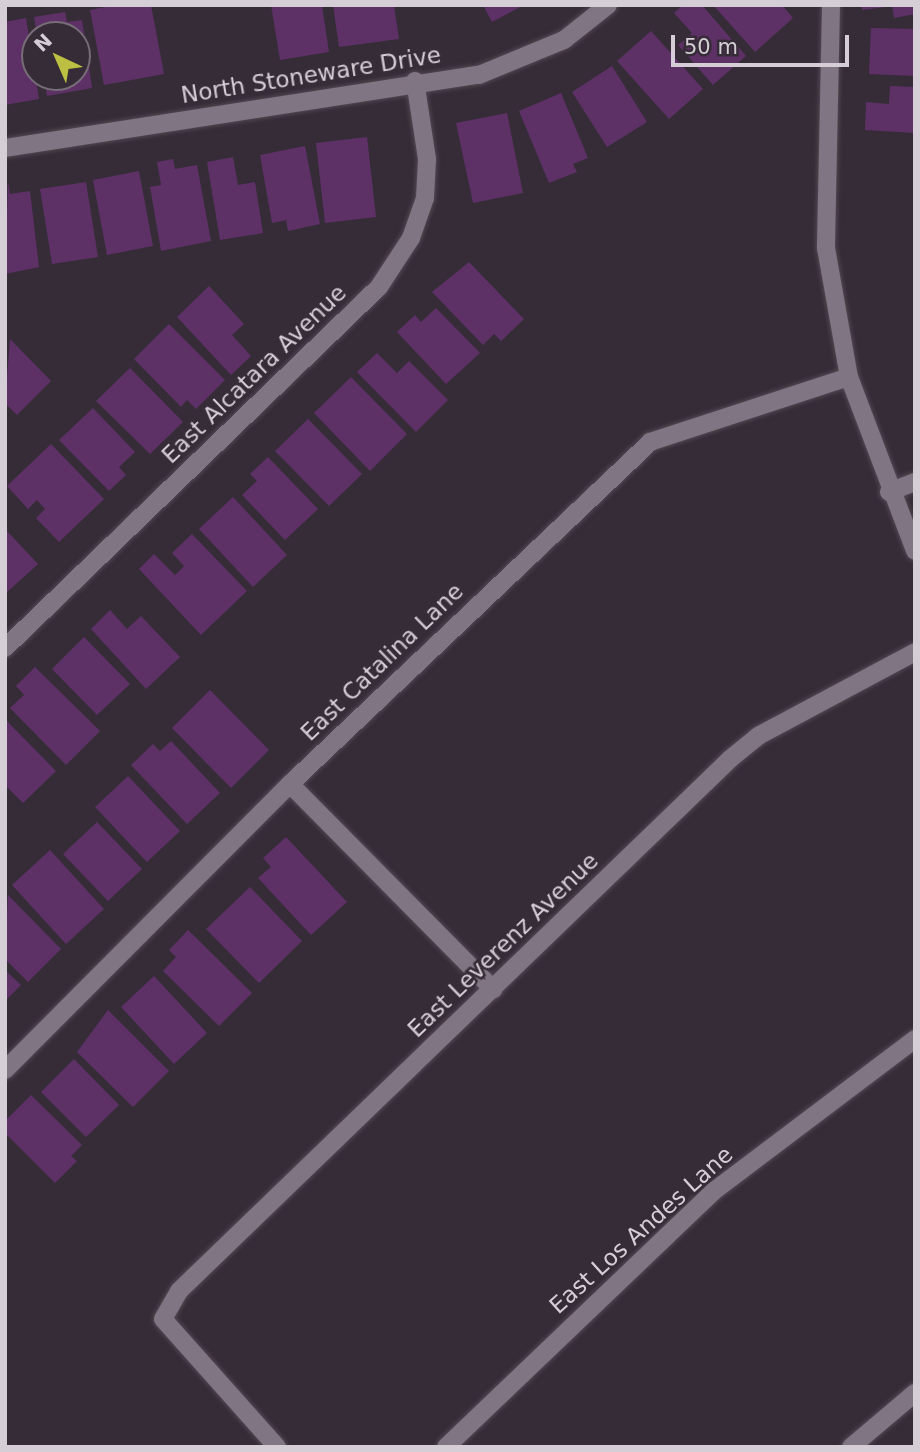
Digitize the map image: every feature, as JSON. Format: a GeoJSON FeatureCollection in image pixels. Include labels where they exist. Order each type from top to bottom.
{"type":"FeatureCollection","features":[{"type":"Feature","properties":{"kind":"street","name":"North Stoneware Drive"},"geometry":{"type":"LineString","coordinates":[[5,148],[415,81],[479,75],[564,40],[608,5]]}},
{"type":"Feature","properties":{"kind":"street"},"geometry":{"type":"LineString","coordinates":[[831,5],[826,248],[849,377],[889,492],[908,521],[915,551]]}},
{"type":"Feature","properties":{"kind":"street","name":"East Alcatara Avenue"},"geometry":{"type":"LineString","coordinates":[[5,648],[379,287],[411,238],[425,198],[427,159],[415,81]]}},
{"type":"Feature","properties":{"kind":"street","name":"East Catalina Lane"},"geometry":{"type":"LineString","coordinates":[[5,1070],[290,784],[650,442],[849,377]]}},
{"type":"Feature","properties":{"kind":"street"},"geometry":{"type":"LineString","coordinates":[[889,492],[915,482]]}},
{"type":"Feature","properties":{"kind":"street","name":"East Leverenz Avenue"},"geometry":{"type":"LineString","coordinates":[[277,1447],[163,1319],[179,1291],[758,736],[915,652]]}},
{"type":"Feature","properties":{"kind":"street"},"geometry":{"type":"LineString","coordinates":[[290,784],[493,989]]}},
{"type":"Feature","properties":{"kind":"street","name":"East Los Andes Lane"},"geometry":{"type":"LineString","coordinates":[[446,1447],[714,1191],[915,1039]]}},
{"type":"Feature","properties":{"kind":"street"},"geometry":{"type":"LineString","coordinates":[[850,1447],[915,1393]]}},
{"type":"Feature","properties":{"kind":"building"},"geometry":{"type":"Polygon","coordinates":[[[116,5],[151,5],[164,74],[104,85],[90,10],[116,5]]]}},
{"type":"Feature","properties":{"kind":"building"},"geometry":{"type":"Polygon","coordinates":[[[271,5],[322,5],[329,52],[280,60],[271,5]]]}},
{"type":"Feature","properties":{"kind":"building"},"geometry":{"type":"Polygon","coordinates":[[[333,5],[394,5],[399,39],[339,47],[333,5]]]}},
{"type":"Feature","properties":{"kind":"building"},"geometry":{"type":"Polygon","coordinates":[[[483,5],[524,5],[492,22],[483,5]]]}},
{"type":"Feature","properties":{"kind":"building"},"geometry":{"type":"Polygon","coordinates":[[[683,5],[702,5],[746,56],[713,85],[678,45],[692,33],[674,13],[683,5]]]}},
{"type":"Feature","properties":{"kind":"building"},"geometry":{"type":"Polygon","coordinates":[[[713,5],[782,5],[793,18],[755,52],[713,5]]]}},
{"type":"Feature","properties":{"kind":"building"},"geometry":{"type":"Polygon","coordinates":[[[862,5],[886,5],[886,7],[862,10],[862,5]]]}},
{"type":"Feature","properties":{"kind":"building"},"geometry":{"type":"Polygon","coordinates":[[[892,5],[915,5],[915,14],[894,18],[892,5]]]}},
{"type":"Feature","properties":{"kind":"building"},"geometry":{"type":"Polygon","coordinates":[[[65,12],[67,21],[35,21],[34,17],[65,12]]]}},
{"type":"Feature","properties":{"kind":"building"},"geometry":{"type":"Polygon","coordinates":[[[26,18],[26,21],[21,21],[21,91],[38,91],[39,99],[5,105],[5,22],[26,18]]]}},
{"type":"Feature","properties":{"kind":"building"},"geometry":{"type":"Polygon","coordinates":[[[871,28],[915,29],[915,76],[869,74],[871,28]]]}},
{"type":"Feature","properties":{"kind":"building"},"geometry":{"type":"Polygon","coordinates":[[[651,31],[703,89],[669,119],[617,61],[651,31]]]}},
{"type":"Feature","properties":{"kind":"building"},"geometry":{"type":"Polygon","coordinates":[[[612,66],[647,122],[607,147],[572,92],[612,66]]]}},
{"type":"Feature","properties":{"kind":"building"},"geometry":{"type":"Polygon","coordinates":[[[890,86],[915,87],[915,133],[865,130],[866,102],[889,104],[890,86]]]}},
{"type":"Feature","properties":{"kind":"building"},"geometry":{"type":"Polygon","coordinates":[[[46,91],[75,91],[47,96],[46,91]]]}},
{"type":"Feature","properties":{"kind":"building"},"geometry":{"type":"Polygon","coordinates":[[[561,93],[588,158],[573,164],[577,172],[549,183],[519,111],[561,93]]]}},
{"type":"Feature","properties":{"kind":"building"},"geometry":{"type":"Polygon","coordinates":[[[507,113],[523,193],[473,203],[456,123],[507,113]]]}},
{"type":"Feature","properties":{"kind":"building"},"geometry":{"type":"Polygon","coordinates":[[[367,137],[376,217],[325,223],[316,143],[367,137]]]}},
{"type":"Feature","properties":{"kind":"building"},"geometry":{"type":"Polygon","coordinates":[[[305,146],[320,224],[288,231],[286,220],[272,223],[260,155],[305,146]]]}},
{"type":"Feature","properties":{"kind":"building"},"geometry":{"type":"Polygon","coordinates":[[[233,157],[238,185],[255,182],[263,233],[220,240],[207,162],[233,157]]]}},
{"type":"Feature","properties":{"kind":"building"},"geometry":{"type":"Polygon","coordinates":[[[173,159],[175,169],[197,165],[211,241],[161,251],[150,187],[161,185],[157,162],[173,159]]]}},
{"type":"Feature","properties":{"kind":"building"},"geometry":{"type":"Polygon","coordinates":[[[139,171],[153,246],[107,255],[93,180],[139,171]]]}},
{"type":"Feature","properties":{"kind":"building"},"geometry":{"type":"Polygon","coordinates":[[[8,182],[10,194],[30,191],[39,267],[5,274],[8,182]]]}},
{"type":"Feature","properties":{"kind":"building"},"geometry":{"type":"Polygon","coordinates":[[[86,182],[98,257],[52,264],[40,189],[86,182]]]}},
{"type":"Feature","properties":{"kind":"building"},"geometry":{"type":"Polygon","coordinates":[[[469,262],[524,319],[501,341],[494,334],[483,345],[432,292],[469,262]]]}},
{"type":"Feature","properties":{"kind":"building"},"geometry":{"type":"Polygon","coordinates":[[[209,286],[244,324],[232,335],[251,356],[231,375],[177,317],[209,286]]]}},
{"type":"Feature","properties":{"kind":"building"},"geometry":{"type":"Polygon","coordinates":[[[436,308],[480,353],[446,384],[397,332],[415,315],[421,322],[436,308]]]}},
{"type":"Feature","properties":{"kind":"building"},"geometry":{"type":"Polygon","coordinates":[[[169,324],[225,380],[196,409],[187,400],[181,407],[134,359],[169,324]]]}},
{"type":"Feature","properties":{"kind":"building"},"geometry":{"type":"Polygon","coordinates":[[[10,339],[51,381],[17,415],[5,403],[10,339]]]}},
{"type":"Feature","properties":{"kind":"building"},"geometry":{"type":"Polygon","coordinates":[[[377,353],[397,373],[409,361],[448,400],[416,432],[357,372],[377,353]]]}},
{"type":"Feature","properties":{"kind":"building"},"geometry":{"type":"Polygon","coordinates":[[[130,368],[183,422],[150,454],[96,401],[130,368]]]}},
{"type":"Feature","properties":{"kind":"building"},"geometry":{"type":"Polygon","coordinates":[[[351,377],[407,434],[370,471],[314,413],[351,377]]]}},
{"type":"Feature","properties":{"kind":"building"},"geometry":{"type":"Polygon","coordinates":[[[93,408],[135,452],[119,467],[126,475],[109,491],[59,440],[93,408]]]}},
{"type":"Feature","properties":{"kind":"building"},"geometry":{"type":"Polygon","coordinates":[[[308,419],[362,474],[329,506],[275,451],[308,419]]]}},
{"type":"Feature","properties":{"kind":"building"},"geometry":{"type":"Polygon","coordinates":[[[51,444],[104,499],[59,542],[36,518],[45,509],[37,500],[28,509],[7,486],[51,444]]]}},
{"type":"Feature","properties":{"kind":"building"},"geometry":{"type":"Polygon","coordinates":[[[268,457],[318,509],[285,540],[242,495],[257,481],[250,474],[268,457]]]}},
{"type":"Feature","properties":{"kind":"building"},"geometry":{"type":"Polygon","coordinates":[[[233,497],[287,555],[253,587],[199,529],[233,497]]]}},
{"type":"Feature","properties":{"kind":"building"},"geometry":{"type":"Polygon","coordinates":[[[5,529],[38,564],[5,594],[5,529]]]}},
{"type":"Feature","properties":{"kind":"building"},"geometry":{"type":"Polygon","coordinates":[[[192,534],[247,591],[201,635],[139,569],[154,554],[175,575],[184,566],[172,553],[192,534]]]}},
{"type":"Feature","properties":{"kind":"building"},"geometry":{"type":"Polygon","coordinates":[[[110,610],[127,629],[141,616],[180,657],[146,689],[91,629],[110,610]]]}},
{"type":"Feature","properties":{"kind":"building"},"geometry":{"type":"Polygon","coordinates":[[[84,637],[130,684],[97,715],[52,669],[84,637]]]}},
{"type":"Feature","properties":{"kind":"building"},"geometry":{"type":"Polygon","coordinates":[[[35,667],[100,731],[66,765],[10,708],[24,695],[16,686],[35,667]]]}},
{"type":"Feature","properties":{"kind":"building"},"geometry":{"type":"Polygon","coordinates":[[[210,690],[269,750],[231,788],[172,728],[210,690]]]}},
{"type":"Feature","properties":{"kind":"building"},"geometry":{"type":"Polygon","coordinates":[[[5,719],[56,771],[23,803],[5,785],[5,719]]]}},
{"type":"Feature","properties":{"kind":"building"},"geometry":{"type":"Polygon","coordinates":[[[171,741],[220,793],[187,824],[131,765],[153,744],[160,751],[171,741]]]}},
{"type":"Feature","properties":{"kind":"building"},"geometry":{"type":"Polygon","coordinates":[[[128,776],[180,831],[147,862],[95,807],[128,776]]]}},
{"type":"Feature","properties":{"kind":"building"},"geometry":{"type":"Polygon","coordinates":[[[97,822],[142,869],[108,901],[63,854],[97,822]]]}},
{"type":"Feature","properties":{"kind":"building"},"geometry":{"type":"Polygon","coordinates":[[[286,837],[347,902],[311,935],[258,878],[271,867],[263,858],[286,837]]]}},
{"type":"Feature","properties":{"kind":"building"},"geometry":{"type":"Polygon","coordinates":[[[50,850],[104,909],[66,944],[12,885],[50,850]]]}},
{"type":"Feature","properties":{"kind":"building"},"geometry":{"type":"Polygon","coordinates":[[[250,887],[302,941],[259,983],[206,929],[250,887]]]}},
{"type":"Feature","properties":{"kind":"building"},"geometry":{"type":"Polygon","coordinates":[[[8,895],[61,949],[28,982],[5,959],[8,895]]]}},
{"type":"Feature","properties":{"kind":"building"},"geometry":{"type":"Polygon","coordinates":[[[188,930],[252,993],[219,1026],[163,971],[176,957],[169,950],[188,930]]]}},
{"type":"Feature","properties":{"kind":"building"},"geometry":{"type":"Polygon","coordinates":[[[5,970],[21,985],[5,1001],[5,970]]]}},
{"type":"Feature","properties":{"kind":"building"},"geometry":{"type":"Polygon","coordinates":[[[154,976],[207,1033],[174,1064],[121,1007],[154,976]]]}},
{"type":"Feature","properties":{"kind":"building"},"geometry":{"type":"Polygon","coordinates":[[[108,1010],[169,1071],[133,1107],[77,1052],[108,1010]]]}},
{"type":"Feature","properties":{"kind":"building"},"geometry":{"type":"Polygon","coordinates":[[[74,1059],[119,1105],[86,1137],[41,1092],[74,1059]]]}},
{"type":"Feature","properties":{"kind":"building"},"geometry":{"type":"Polygon","coordinates":[[[31,1095],[82,1145],[71,1156],[77,1161],[55,1183],[5,1133],[5,1121],[31,1095]]]}}]}
